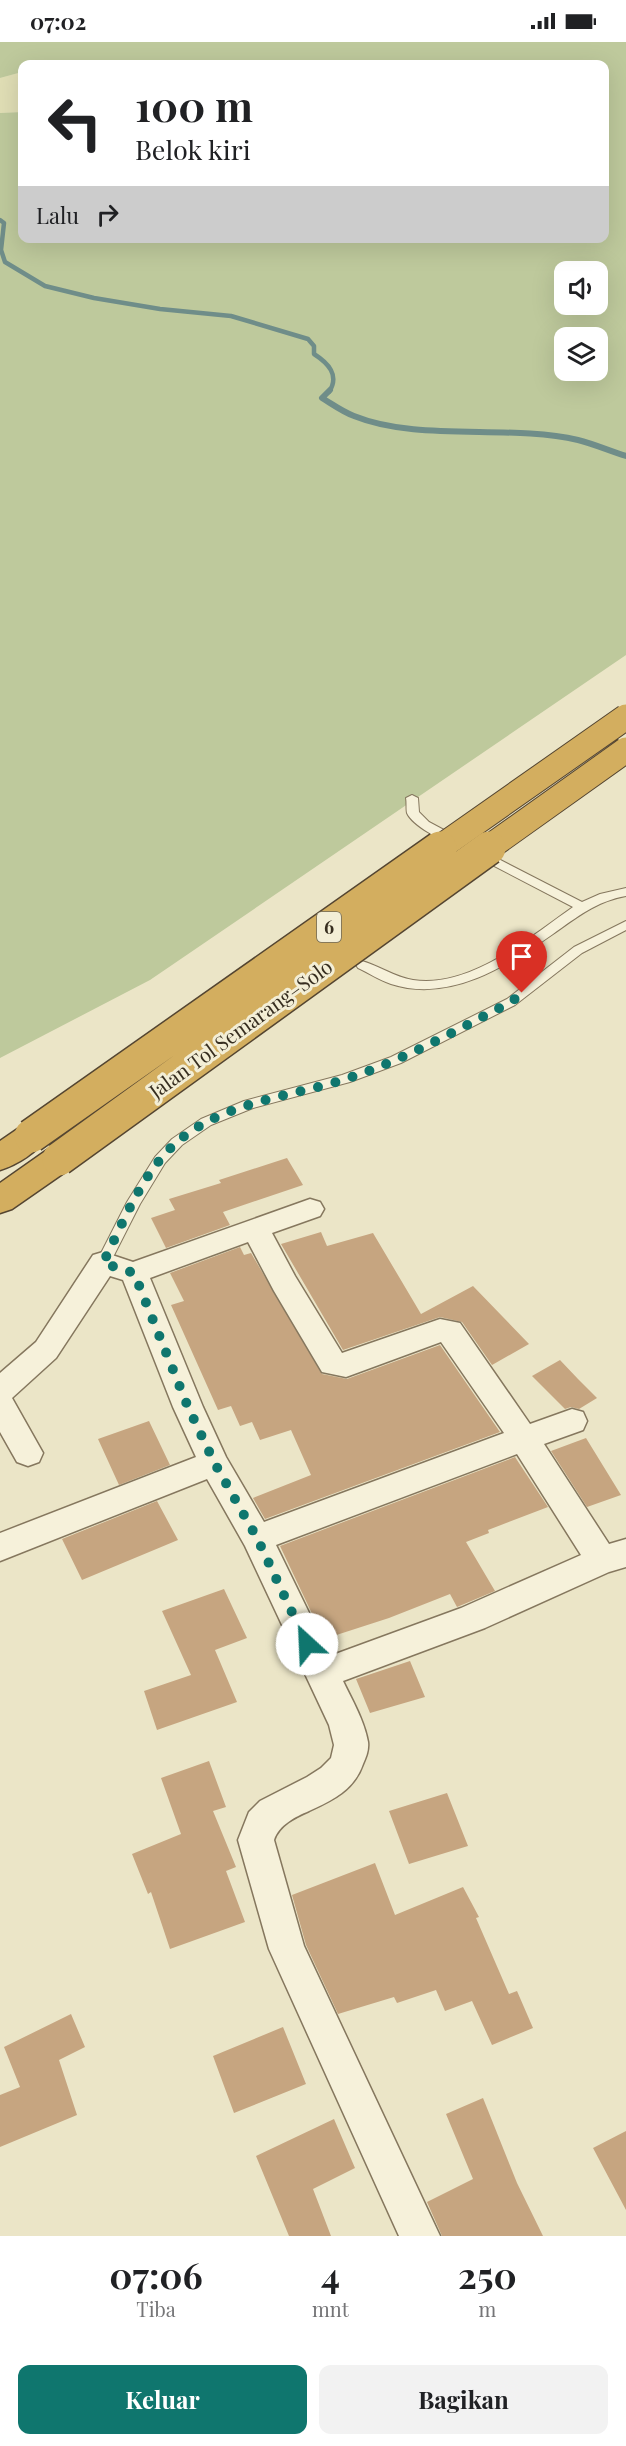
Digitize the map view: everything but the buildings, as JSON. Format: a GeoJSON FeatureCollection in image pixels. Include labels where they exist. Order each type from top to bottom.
{"type":"FeatureCollection","features":[{"type":"Feature","properties":{"kind":"highway","name":"Jalan Tol Semarang–Solo"},"geometry":{"type":"LineString","coordinates":[[0,1158],[626,717]]}},
{"type":"Feature","properties":{"kind":"highway","name":"Jalan Tol Semarang–Solo"},"geometry":{"type":"LineString","coordinates":[[0,1200],[626,750]]}},
{"type":"Feature","properties":{"kind":"street"},"geometry":{"type":"LineString","coordinates":[[0,1391],[46,1350],[119,1268],[255,1228],[310,1209]]}},
{"type":"Feature","properties":{"kind":"street"},"geometry":{"type":"LineString","coordinates":[[255,1228],[284,1283],[333,1364],[346,1365],[440,1330],[446,1330],[460,1343],[524,1438],[614,1557],[473,1618],[322,1674]]}},
{"type":"Feature","properties":{"kind":"street"},"geometry":{"type":"LineString","coordinates":[[119,1268],[214,1462],[257,1538],[346,1724],[352,1749],[347,1764],[329,1784],[266,1816],[261,1823],[256,1840],[287,1948],[420,2236]]}},
{"type":"Feature","properties":{"kind":"street"},"geometry":{"type":"LineString","coordinates":[[0,1405],[28,1452]]}},
{"type":"Feature","properties":{"kind":"street"},"geometry":{"type":"LineString","coordinates":[[257,1538],[572,1421]]}},
{"type":"Feature","properties":{"kind":"street"},"geometry":{"type":"LineString","coordinates":[[0,1547],[214,1462]]}},
{"type":"Feature","properties":{"kind":"lane"},"geometry":{"type":"LineString","coordinates":[[412,798],[413,813],[425,825],[580,906]]}},
{"type":"Feature","properties":{"kind":"lane"},"geometry":{"type":"LineString","coordinates":[[362,965],[396,981],[425,986],[474,976],[498,965],[580,906],[609,894],[626,892]]}},
{"type":"Feature","properties":{"kind":"lane"},"geometry":{"type":"LineString","coordinates":[[119,1268],[134,1202],[160,1160],[177,1142],[206,1122],[249,1104],[345,1079],[396,1060],[511,1002],[578,950],[626,925]]}},
{"type":"Feature","properties":{"kind":"shaded area"},"geometry":{"type":"Polygon","coordinates":[[[18,73],[18,112],[0,113],[0,78],[18,73]]]}},
{"type":"Feature","properties":{"kind":"green space"},"geometry":{"type":"Polygon","coordinates":[[[0,42],[626,42],[626,655],[150,980],[0,1058],[0,113],[18,112],[18,243],[609,243],[609,60],[18,60],[18,73],[0,78],[0,42]]]}},
{"type":"Feature","properties":{"kind":"waterway"},"geometry":{"type":"LineString","coordinates":[[0,220],[4,223],[1,250],[5,262],[45,286],[94,298],[160,309],[231,316],[308,339],[314,346],[314,354],[331,370],[333,380],[330,390]]}},
{"type":"Feature","properties":{"kind":"waterway"},"geometry":{"type":"LineString","coordinates":[[330,390],[322,398],[350,414],[379,424],[435,431],[551,435],[578,440],[626,456]]}},
{"type":"Feature","properties":{"kind":"route"},"geometry":{"type":"LineString","coordinates":[[307,1644],[257,1538],[214,1462],[188,1407],[134,1273],[103,1263],[134,1202],[160,1160],[177,1142],[206,1122],[249,1104],[345,1079],[396,1060],[511,1002],[522,993]]}}]}
